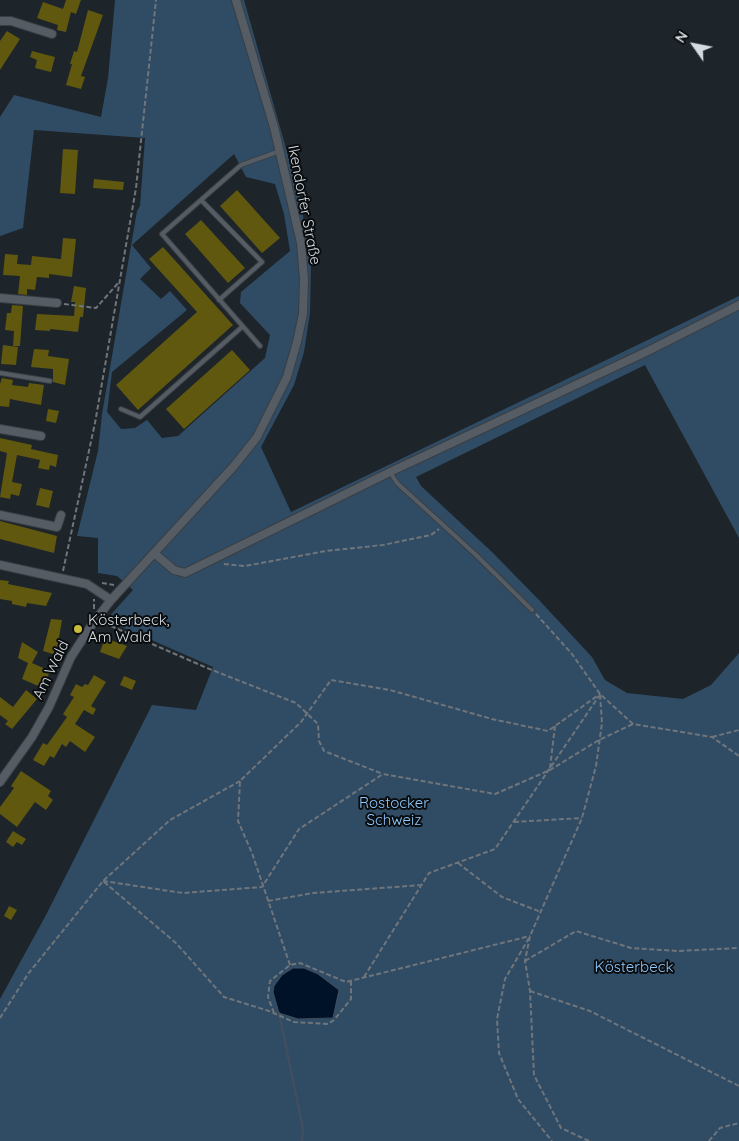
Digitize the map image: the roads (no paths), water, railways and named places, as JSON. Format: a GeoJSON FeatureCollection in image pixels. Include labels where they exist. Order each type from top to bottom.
{"type":"FeatureCollection","features":[{"type":"Feature","properties":{"kind":"street","name":"Ikendorfer Straße"},"geometry":{"type":"LineString","coordinates":[[154,553],[258,437],[287,376],[301,323],[304,279],[301,243],[280,151],[236,0]]}},
{"type":"Feature","properties":{"kind":"street"},"geometry":{"type":"LineString","coordinates":[[0,21],[10,20],[52,34]]}},
{"type":"Feature","properties":{"kind":"street"},"geometry":{"type":"LineString","coordinates":[[0,298],[57,303]]}},
{"type":"Feature","properties":{"kind":"street"},"geometry":{"type":"LineString","coordinates":[[154,553],[174,570],[185,573],[390,472],[646,352],[739,304]]}},
{"type":"Feature","properties":{"kind":"street"},"geometry":{"type":"LineString","coordinates":[[0,429],[41,436]]}},
{"type":"Feature","properties":{"kind":"street"},"geometry":{"type":"LineString","coordinates":[[0,515],[57,527],[61,515]]}},
{"type":"Feature","properties":{"kind":"street","name":"Am Wald"},"geometry":{"type":"LineString","coordinates":[[0,782],[32,737],[49,707],[71,657],[111,600],[154,553]]}},
{"type":"Feature","properties":{"kind":"street"},"geometry":{"type":"LineString","coordinates":[[0,565],[87,584],[111,600]]}},
{"type":"Feature","properties":{"kind":"lane"},"geometry":{"type":"LineString","coordinates":[[260,346],[162,234],[241,165],[280,151]]}},
{"type":"Feature","properties":{"kind":"lane"},"geometry":{"type":"LineString","coordinates":[[201,200],[262,262],[219,300]]}},
{"type":"Feature","properties":{"kind":"lane"},"geometry":{"type":"LineString","coordinates":[[121,409],[140,416],[242,327]]}},
{"type":"Feature","properties":{"kind":"lane"},"geometry":{"type":"LineString","coordinates":[[0,373],[50,381]]}},
{"type":"Feature","properties":{"kind":"lane"},"geometry":{"type":"LineString","coordinates":[[390,472],[397,483],[444,525],[532,610]]}},
{"type":"Feature","properties":{"kind":"waterway"},"geometry":{"type":"LineString","coordinates":[[279,1013],[303,1129],[302,1141]]}},
{"type":"Feature","properties":{"kind":"place","name":"Kösterbeck, Am Wald"},"geometry":{"type":"Point","coordinates":[78,629]}},
{"type":"Feature","properties":{"kind":"park label","name":"Rostocker Schweiz"},"geometry":{"type":"Point","coordinates":[394,812]}},
{"type":"Feature","properties":{"kind":"park label","name":"Kösterbeck"},"geometry":{"type":"Point","coordinates":[634,967]}}]}
